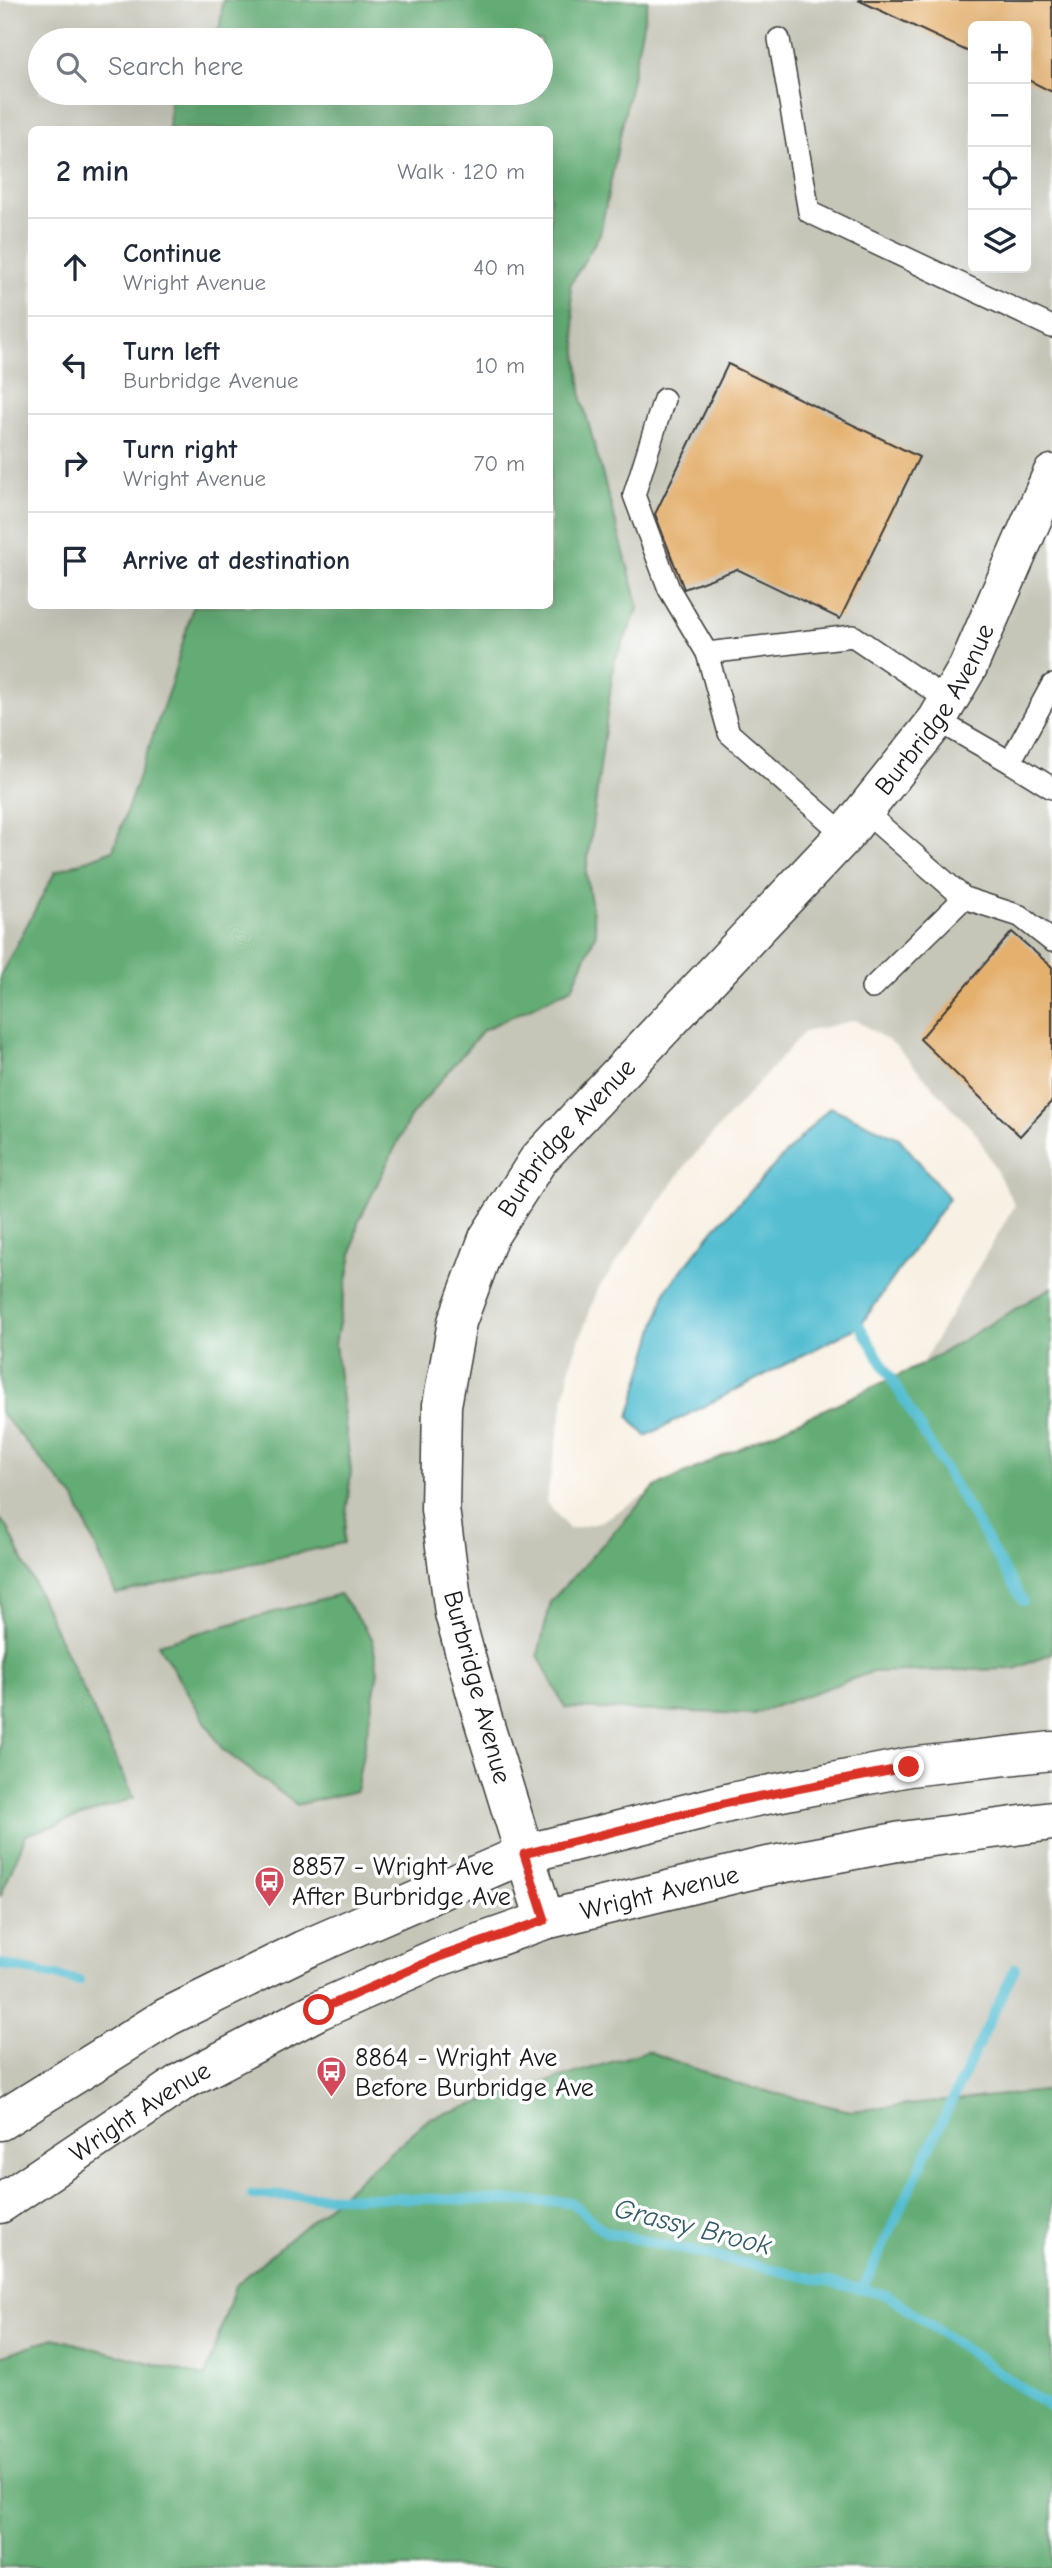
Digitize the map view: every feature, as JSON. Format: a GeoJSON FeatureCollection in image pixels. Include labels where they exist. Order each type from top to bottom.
{"type":"FeatureCollection","features":[{"type":"Feature","properties":{"kind":"main road","name":"Burbridge Avenue"},"geometry":{"type":"LineString","coordinates":[[545,1920],[454,1612],[440,1509],[442,1405],[457,1322],[488,1238],[538,1160],[855,824],[943,710],[968,667],[1052,474]]}},
{"type":"Feature","properties":{"kind":"main road"},"geometry":{"type":"LineString","coordinates":[[0,2121],[167,2017],[303,1950],[524,1854],[736,1801],[909,1767],[1052,1751]]}},
{"type":"Feature","properties":{"kind":"main road","name":"Wright Avenue"},"geometry":{"type":"LineString","coordinates":[[0,2204],[195,2074],[319,2010],[439,1957],[545,1920],[763,1867],[902,1841],[1052,1821]]}},
{"type":"Feature","properties":{"kind":"lane"},"geometry":{"type":"LineString","coordinates":[[779,39],[809,212],[1052,327]]}},
{"type":"Feature","properties":{"kind":"lane"},"geometry":{"type":"LineString","coordinates":[[664,399],[634,495],[669,589],[707,653],[729,733],[964,898],[1020,916],[1052,941]]}},
{"type":"Feature","properties":{"kind":"lane"},"geometry":{"type":"LineString","coordinates":[[707,653],[853,636],[1010,762],[1052,788]]}},
{"type":"Feature","properties":{"kind":"lane"},"geometry":{"type":"LineString","coordinates":[[1010,762],[1052,685]]}},
{"type":"Feature","properties":{"kind":"lane"},"geometry":{"type":"LineString","coordinates":[[872,988],[964,898]]}},
{"type":"Feature","properties":{"kind":"shaded area"},"geometry":{"type":"Polygon","coordinates":[[[0,0],[223,0],[219,28],[28,28],[28,105],[170,105],[169,126],[28,126],[28,609],[192,609],[171,684],[113,850],[55,872],[0,976],[0,0]]]}},
{"type":"Feature","properties":{"kind":"shaded area"},"geometry":{"type":"Polygon","coordinates":[[[648,0],[1052,0],[1052,1287],[921,1365],[1015,1205],[977,1135],[895,1045],[856,1020],[804,1032],[688,1162],[598,1289],[571,1362],[546,1502],[569,1529],[598,1523],[652,1491],[551,1600],[565,1708],[753,1714],[872,1672],[1015,1669],[1052,1653],[1052,2090],[851,2111],[740,2085],[647,2051],[235,2286],[206,2377],[54,2338],[0,2356],[0,1897],[26,1835],[134,1797],[8,1528],[0,1519],[0,1412],[75,1499],[116,1594],[351,1471],[335,1344],[358,1223],[410,1117],[483,1030],[572,988],[596,933],[586,873],[614,662],[639,607],[582,400],[570,285],[600,234],[648,0]]]}},
{"type":"Feature","properties":{"kind":"green space"},"geometry":{"type":"Polygon","coordinates":[[[223,0],[648,0],[600,234],[570,285],[582,400],[639,607],[614,662],[586,873],[596,933],[572,988],[483,1030],[410,1117],[358,1223],[335,1344],[351,1471],[343,1543],[116,1594],[75,1499],[0,1412],[0,976],[55,872],[113,850],[171,684],[192,609],[553,609],[553,126],[169,126],[170,105],[553,105],[553,28],[219,28],[223,0]]]}},
{"type":"Feature","properties":{"kind":"green space"},"geometry":{"type":"Polygon","coordinates":[[[1052,1287],[1052,1653],[1015,1669],[872,1672],[754,1714],[565,1708],[538,1655],[551,1601],[655,1487],[921,1365],[1052,1287]]]}},
{"type":"Feature","properties":{"kind":"green space"},"geometry":{"type":"Polygon","coordinates":[[[0,1519],[8,1528],[134,1798],[26,1835],[0,1897],[0,1519]]]}},
{"type":"Feature","properties":{"kind":"green space"},"geometry":{"type":"Polygon","coordinates":[[[340,1594],[372,1638],[378,1672],[356,1791],[297,1805],[222,1749],[158,1644],[340,1594]]]}},
{"type":"Feature","properties":{"kind":"green space"},"geometry":{"type":"Polygon","coordinates":[[[647,2051],[740,2085],[851,2111],[1052,2090],[1052,2568],[0,2568],[0,2356],[54,2338],[205,2377],[235,2286],[430,2118],[647,2051]]]}},
{"type":"Feature","properties":{"kind":"water"},"geometry":{"type":"Polygon","coordinates":[[[830,1107],[899,1138],[949,1198],[860,1326],[646,1436],[629,1417],[666,1290],[715,1228],[830,1107]]]}},
{"type":"Feature","properties":{"kind":"building"},"geometry":{"type":"Polygon","coordinates":[[[858,0],[1052,0],[1052,92],[1031,82],[1031,21],[968,21],[968,52],[858,0]]]}},
{"type":"Feature","properties":{"kind":"building"},"geometry":{"type":"Polygon","coordinates":[[[728,364],[919,457],[840,619],[737,569],[684,589],[655,514],[728,364]]]}},
{"type":"Feature","properties":{"kind":"building"},"geometry":{"type":"Polygon","coordinates":[[[1012,932],[1052,967],[1052,1101],[1020,1136],[920,1039],[1012,932]]]}},
{"type":"Feature","properties":{"kind":"waterway"},"geometry":{"type":"LineString","coordinates":[[860,1326],[1023,1601]]}},
{"type":"Feature","properties":{"kind":"waterway","name":"Grassy Brook"},"geometry":{"type":"LineString","coordinates":[[0,1964],[79,1981]]}},
{"type":"Feature","properties":{"kind":"waterway"},"geometry":{"type":"LineString","coordinates":[[862,2290],[1015,1968]]}},
{"type":"Feature","properties":{"kind":"waterway","name":"Grassy Brook"},"geometry":{"type":"LineString","coordinates":[[252,2195],[571,2202],[605,2232],[887,2295],[1052,2409]]}},
{"type":"Feature","properties":{"kind":"place","name":"8857 - Wright Ave After Burbridge Ave"},"geometry":{"type":"Point","coordinates":[269,1908]}},
{"type":"Feature","properties":{"kind":"place","name":"8864 - Wright Ave Before Burbridge Ave"},"geometry":{"type":"Point","coordinates":[332,2099]}},
{"type":"Feature","properties":{"kind":"route"},"geometry":{"type":"LineString","coordinates":[[319,2010],[439,1957],[545,1920],[524,1854],[736,1801],[909,1767]]}}]}
